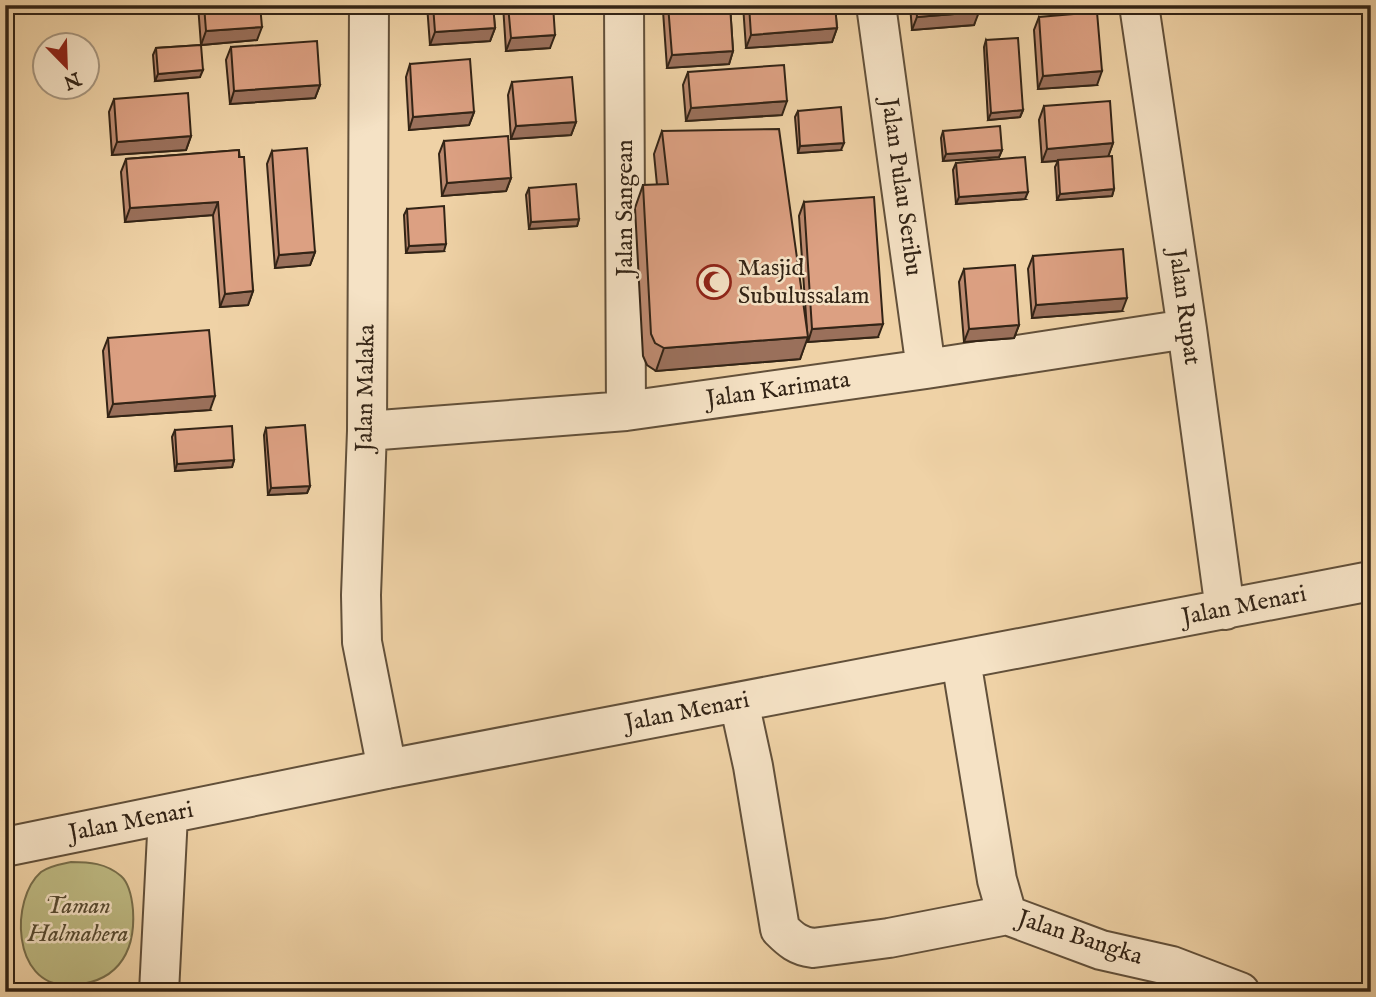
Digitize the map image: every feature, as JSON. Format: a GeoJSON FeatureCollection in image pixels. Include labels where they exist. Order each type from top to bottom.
{"type":"FeatureCollection","features":[{"type":"Feature","properties":{"kind":"street","name":"Jalan Malaka"},"geometry":{"type":"LineString","coordinates":[[369,5],[362,642],[387,769]]}},
{"type":"Feature","properties":{"kind":"street","name":"Jalan Sangean"},"geometry":{"type":"LineString","coordinates":[[624,5],[625,411]]}},
{"type":"Feature","properties":{"kind":"street","name":"Jalan Pulau Seribu"},"geometry":{"type":"LineString","coordinates":[[876,5],[926,369]]}},
{"type":"Feature","properties":{"kind":"street","name":"Jalan Rupat"},"geometry":{"type":"LineString","coordinates":[[1139,5],[1188,329],[1225,610]]}},
{"type":"Feature","properties":{"kind":"street","name":"Jalan Karimata"},"geometry":{"type":"LineString","coordinates":[[366,431],[625,411],[1188,329]]}},
{"type":"Feature","properties":{"kind":"street","name":"Jalan Menari"},"geometry":{"type":"LineString","coordinates":[[5,847],[387,769],[1371,581]]}},
{"type":"Feature","properties":{"kind":"street","name":"Jalan Bangka"},"geometry":{"type":"LineString","coordinates":[[961,660],[997,880],[1007,915],[1101,950],[1172,966],[1240,992]]}},
{"type":"Feature","properties":{"kind":"street"},"geometry":{"type":"LineString","coordinates":[[739,702],[753,766],[780,929],[789,939],[801,946],[813,948],[889,938],[1007,915]]}},
{"type":"Feature","properties":{"kind":"street"},"geometry":{"type":"LineString","coordinates":[[159,992],[168,815]]}},
{"type":"Feature","properties":{"kind":"green space","name":"Taman Halmahera"},"geometry":{"type":"Polygon","coordinates":[[[71,862],[103,866],[121,876],[131,896],[133,926],[131,941],[119,965],[98,980],[67,985],[49,981],[35,971],[26,956],[21,920],[24,901],[41,872],[71,862]]]}},
{"type":"Feature","properties":{"kind":"building"},"geometry":{"type":"Polygon","coordinates":[[[204,5],[260,5],[262,27],[206,31],[204,5]]]}},
{"type":"Feature","properties":{"kind":"building"},"geometry":{"type":"Polygon","coordinates":[[[433,5],[493,5],[495,28],[435,32],[433,5]]]}},
{"type":"Feature","properties":{"kind":"building"},"geometry":{"type":"Polygon","coordinates":[[[508,5],[553,5],[555,35],[511,38],[508,5]]]}},
{"type":"Feature","properties":{"kind":"building"},"geometry":{"type":"Polygon","coordinates":[[[668,5],[730,5],[733,51],[672,55],[668,5]]]}},
{"type":"Feature","properties":{"kind":"building"},"geometry":{"type":"Polygon","coordinates":[[[749,5],[835,5],[837,28],[751,35],[749,5]]]}},
{"type":"Feature","properties":{"kind":"building"},"geometry":{"type":"Polygon","coordinates":[[[916,5],[979,5],[979,12],[917,17],[916,5]]]}},
{"type":"Feature","properties":{"kind":"building"},"geometry":{"type":"Polygon","coordinates":[[[1097,12],[1102,71],[1043,76],[1039,17],[1097,12]]]}},
{"type":"Feature","properties":{"kind":"building"},"geometry":{"type":"Polygon","coordinates":[[[1018,38],[1023,110],[991,113],[986,40],[1018,38]]]}},
{"type":"Feature","properties":{"kind":"building"},"geometry":{"type":"Polygon","coordinates":[[[317,41],[320,85],[234,91],[231,47],[317,41]]]}},
{"type":"Feature","properties":{"kind":"building"},"geometry":{"type":"Polygon","coordinates":[[[201,45],[203,70],[158,74],[156,48],[201,45]]]}},
{"type":"Feature","properties":{"kind":"building"},"geometry":{"type":"Polygon","coordinates":[[[470,59],[474,112],[413,117],[410,64],[470,59]]]}},
{"type":"Feature","properties":{"kind":"building"},"geometry":{"type":"Polygon","coordinates":[[[784,65],[787,101],[691,108],[688,72],[784,65]]]}},
{"type":"Feature","properties":{"kind":"building"},"geometry":{"type":"Polygon","coordinates":[[[572,77],[576,122],[516,126],[512,82],[572,77]]]}},
{"type":"Feature","properties":{"kind":"building"},"geometry":{"type":"Polygon","coordinates":[[[188,93],[191,136],[117,142],[114,99],[188,93]]]}},
{"type":"Feature","properties":{"kind":"building"},"geometry":{"type":"Polygon","coordinates":[[[1110,101],[1113,143],[1047,149],[1044,106],[1110,101]]]}},
{"type":"Feature","properties":{"kind":"building"},"geometry":{"type":"Polygon","coordinates":[[[841,107],[844,143],[800,146],[798,111],[841,107]]]}},
{"type":"Feature","properties":{"kind":"building"},"geometry":{"type":"Polygon","coordinates":[[[1000,126],[1002,150],[946,154],[943,131],[1000,126]]]}},
{"type":"Feature","properties":{"kind":"building","name":"Masjid Subulussalam"},"geometry":{"type":"Polygon","coordinates":[[[779,129],[808,337],[664,348],[655,343],[651,334],[643,185],[668,184],[662,131],[779,129]]]}},
{"type":"Feature","properties":{"kind":"building"},"geometry":{"type":"Polygon","coordinates":[[[508,136],[511,178],[447,183],[444,141],[508,136]]]}},
{"type":"Feature","properties":{"kind":"building"},"geometry":{"type":"Polygon","coordinates":[[[307,148],[315,252],[279,255],[272,151],[307,148]]]}},
{"type":"Feature","properties":{"kind":"building"},"geometry":{"type":"Polygon","coordinates":[[[239,150],[239,157],[244,157],[253,291],[225,294],[218,202],[130,208],[126,159],[239,150]]]}},
{"type":"Feature","properties":{"kind":"building"},"geometry":{"type":"Polygon","coordinates":[[[1112,156],[1114,189],[1060,194],[1058,160],[1112,156]]]}},
{"type":"Feature","properties":{"kind":"building"},"geometry":{"type":"Polygon","coordinates":[[[1025,157],[1028,192],[959,197],[956,163],[1025,157]]]}},
{"type":"Feature","properties":{"kind":"building"},"geometry":{"type":"Polygon","coordinates":[[[576,184],[579,219],[531,222],[529,188],[576,184]]]}},
{"type":"Feature","properties":{"kind":"building"},"geometry":{"type":"Polygon","coordinates":[[[874,197],[883,324],[812,329],[804,202],[874,197]]]}},
{"type":"Feature","properties":{"kind":"building"},"geometry":{"type":"Polygon","coordinates":[[[444,206],[446,244],[409,246],[407,209],[444,206]]]}},
{"type":"Feature","properties":{"kind":"building"},"geometry":{"type":"Polygon","coordinates":[[[1123,249],[1127,298],[1036,305],[1033,256],[1123,249]]]}},
{"type":"Feature","properties":{"kind":"building"},"geometry":{"type":"Polygon","coordinates":[[[1015,265],[1019,325],[969,329],[964,269],[1015,265]]]}},
{"type":"Feature","properties":{"kind":"building"},"geometry":{"type":"Polygon","coordinates":[[[209,330],[215,396],[113,404],[108,338],[209,330]]]}},
{"type":"Feature","properties":{"kind":"building"},"geometry":{"type":"Polygon","coordinates":[[[305,425],[310,486],[271,488],[266,428],[305,425]]]}},
{"type":"Feature","properties":{"kind":"building"},"geometry":{"type":"Polygon","coordinates":[[[232,426],[234,460],[177,464],[175,430],[232,426]]]}},
{"type":"Feature","properties":{"kind":"place","name":"Masjid Subulussalam"},"geometry":{"type":"Point","coordinates":[714,282]}}]}
